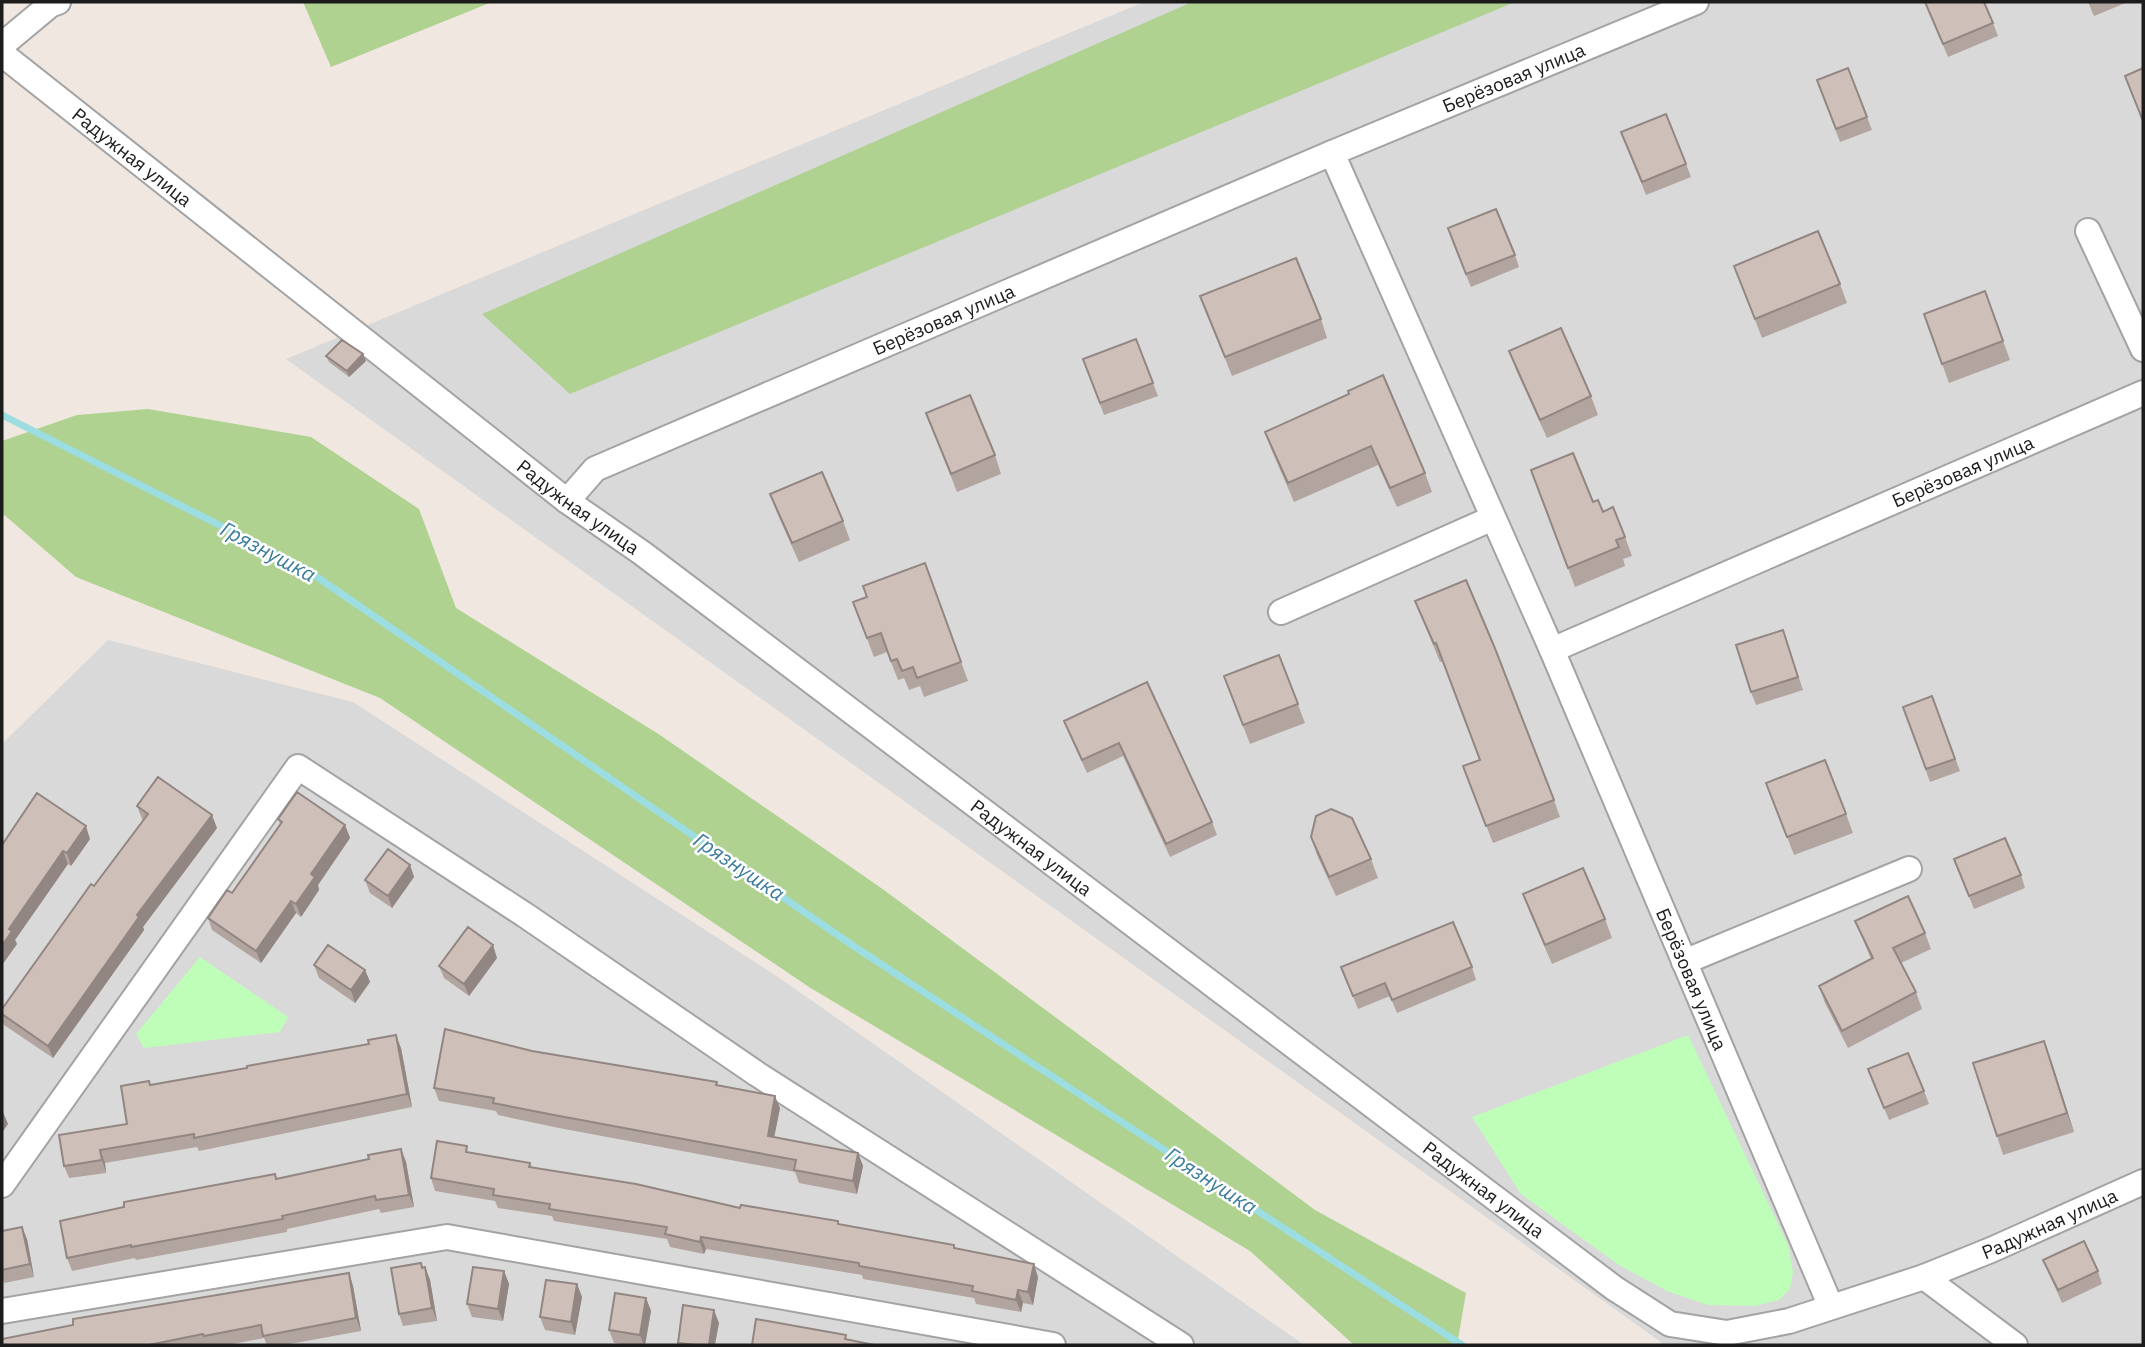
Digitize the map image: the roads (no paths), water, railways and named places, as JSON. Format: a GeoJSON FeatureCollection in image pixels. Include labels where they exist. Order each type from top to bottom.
{"type":"FeatureCollection","features":[{"type":"Feature","properties":{"kind":"street","name":"Берёзовая улица"},"geometry":{"type":"LineString","coordinates":[[567,501],[595,469],[1332,153],[1696,2]]}},
{"type":"Feature","properties":{"kind":"street"},"geometry":{"type":"LineString","coordinates":[[2,45],[52,3]]}},
{"type":"Feature","properties":{"kind":"street","name":"Радужная улица"},"geometry":{"type":"LineString","coordinates":[[2,54],[567,501],[653,561],[1625,1296],[1670,1324],[1727,1334],[1789,1321],[1924,1277],[2143,1182]]}},
{"type":"Feature","properties":{"kind":"street","name":"Берёзовая улица"},"geometry":{"type":"LineString","coordinates":[[1332,153],[1552,650],[1831,1307]]}},
{"type":"Feature","properties":{"kind":"street"},"geometry":{"type":"LineString","coordinates":[[2088,231],[2143,349]]}},
{"type":"Feature","properties":{"kind":"street","name":"Берёзовая улица"},"geometry":{"type":"LineString","coordinates":[[1552,650],[2143,393]]}},
{"type":"Feature","properties":{"kind":"street"},"geometry":{"type":"LineString","coordinates":[[1281,612],[1493,519]]}},
{"type":"Feature","properties":{"kind":"street"},"geometry":{"type":"LineString","coordinates":[[2,1185],[298,767],[525,915],[757,1074],[1181,1345]]}},
{"type":"Feature","properties":{"kind":"street"},"geometry":{"type":"LineString","coordinates":[[1684,962],[1909,869]]}},
{"type":"Feature","properties":{"kind":"street"},"geometry":{"type":"LineString","coordinates":[[2,1311],[447,1237],[1053,1345]]}},
{"type":"Feature","properties":{"kind":"street"},"geometry":{"type":"LineString","coordinates":[[1924,1277],[2015,1345]]}},
{"type":"Feature","properties":{"kind":"waterway","name":"Грязнушка"},"geometry":{"type":"LineString","coordinates":[[2,415],[304,568],[855,947],[1462,1345]]}}]}
